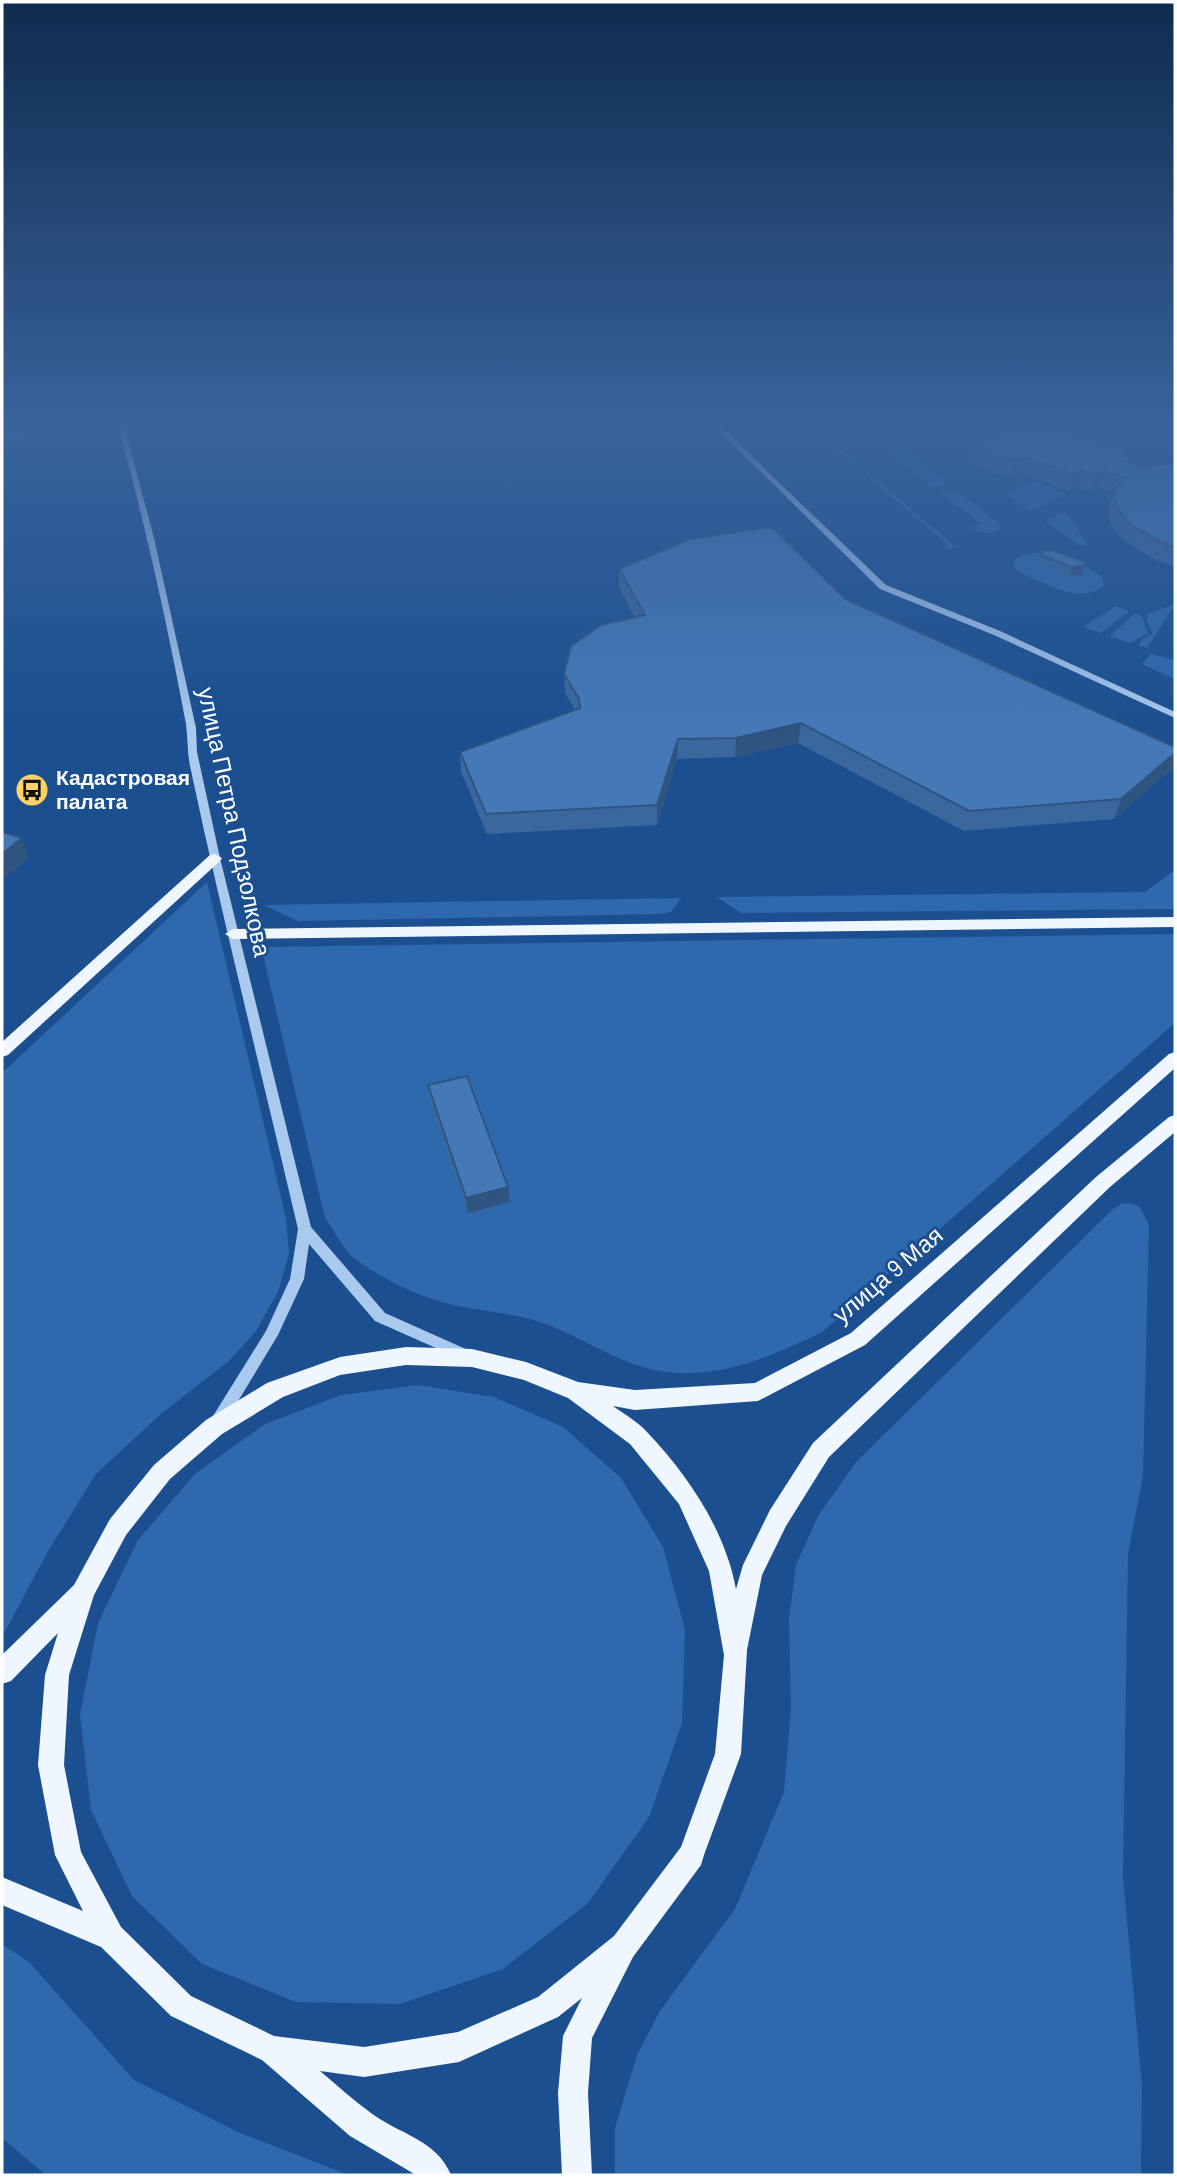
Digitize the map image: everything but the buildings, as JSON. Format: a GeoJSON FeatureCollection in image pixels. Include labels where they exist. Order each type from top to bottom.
{"type":"FeatureCollection","features":[{"type":"Feature","properties":{"kind":"main road"},"geometry":{"type":"LineString","coordinates":[[2,1051],[215,858]]}},
{"type":"Feature","properties":{"kind":"main road"},"geometry":{"type":"LineString","coordinates":[[233,934],[1175,922]]}},
{"type":"Feature","properties":{"kind":"main road","name":"улица 9 Мая"},"geometry":{"type":"LineString","coordinates":[[576,1391],[635,1400],[758,1392],[858,1339],[1175,1058]]}},
{"type":"Feature","properties":{"kind":"main road"},"geometry":{"type":"LineString","coordinates":[[577,2175],[573,2093],[578,2036],[624,1946],[691,1855],[728,1754],[737,1655],[751,1573],[778,1518],[821,1450],[1103,1182],[1175,1122]]}},
{"type":"Feature","properties":{"kind":"main road"},"geometry":{"type":"LineString","coordinates":[[436,2175],[423,2160],[361,2124],[272,2050],[181,2006],[111,1937],[68,1854],[51,1765],[57,1675],[83,1591],[118,1527],[162,1472],[214,1427],[275,1390],[340,1366],[406,1356],[472,1358],[526,1371],[576,1391],[638,1437],[687,1496],[721,1570],[737,1655]]}},
{"type":"Feature","properties":{"kind":"main road"},"geometry":{"type":"LineString","coordinates":[[2,1672],[83,1591]]}},
{"type":"Feature","properties":{"kind":"main road"},"geometry":{"type":"LineString","coordinates":[[2,1891],[111,1937]]}},
{"type":"Feature","properties":{"kind":"main road"},"geometry":{"type":"LineString","coordinates":[[272,2050],[364,2062],[459,2047],[548,2007],[624,1946]]}},
{"type":"Feature","properties":{"kind":"street","name":"улица Петра Подзолкова"},"geometry":{"type":"LineString","coordinates":[[149,527],[215,858],[305,1229],[297,1279],[271,1335],[214,1427]]}},
{"type":"Feature","properties":{"kind":"street"},"geometry":{"type":"LineString","coordinates":[[821,527],[883,587],[997,634],[1175,715]]}},
{"type":"Feature","properties":{"kind":"street","name":"улица Петра Подзолкова"},"geometry":{"type":"LineString","coordinates":[[305,1229],[380,1317],[472,1358]]}},
{"type":"Feature","properties":{"kind":"shaded area"},"geometry":{"type":"Polygon","coordinates":[[[926,527],[932,527],[953,545],[963,545],[949,549],[939,548],[948,545],[926,527]]]}},
{"type":"Feature","properties":{"kind":"shaded area"},"geometry":{"type":"Polygon","coordinates":[[[971,527],[1000,527],[988,533],[971,527]]]}},
{"type":"Feature","properties":{"kind":"shaded area"},"geometry":{"type":"Polygon","coordinates":[[[1053,527],[1076,527],[1088,545],[1079,546],[1053,527]]]}},
{"type":"Feature","properties":{"kind":"shaded area"},"geometry":{"type":"Polygon","coordinates":[[[1030,553],[1077,563],[1102,577],[1104,585],[1095,591],[1074,593],[1041,582],[1015,569],[1013,560],[1030,553]]]}},
{"type":"Feature","properties":{"kind":"shaded area"},"geometry":{"type":"Polygon","coordinates":[[[1175,604],[1147,648],[1139,645],[1142,639],[1153,634],[1147,622],[1148,614],[1175,604]]]}},
{"type":"Feature","properties":{"kind":"shaded area"},"geometry":{"type":"Polygon","coordinates":[[[1116,606],[1129,611],[1101,633],[1083,627],[1116,606]]]}},
{"type":"Feature","properties":{"kind":"shaded area"},"geometry":{"type":"Polygon","coordinates":[[[1135,613],[1142,616],[1148,634],[1129,643],[1110,636],[1135,613]]]}},
{"type":"Feature","properties":{"kind":"shaded area"},"geometry":{"type":"Polygon","coordinates":[[[1151,654],[1175,660],[1175,679],[1142,664],[1151,654]]]}},
{"type":"Feature","properties":{"kind":"shaded area"},"geometry":{"type":"Polygon","coordinates":[[[1175,870],[1175,909],[741,913],[717,897],[1145,892],[1175,870]]]}},
{"type":"Feature","properties":{"kind":"shaded area"},"geometry":{"type":"Polygon","coordinates":[[[207,882],[286,1218],[289,1253],[278,1292],[256,1331],[229,1361],[162,1413],[96,1474],[47,1553],[2,1637],[2,1073],[207,882]]]}},
{"type":"Feature","properties":{"kind":"shaded area"},"geometry":{"type":"Polygon","coordinates":[[[681,898],[671,912],[660,914],[298,921],[264,905],[681,898]]]}},
{"type":"Feature","properties":{"kind":"shaded area"},"geometry":{"type":"Polygon","coordinates":[[[1175,934],[1175,1023],[821,1333],[752,1362],[699,1373],[645,1368],[539,1322],[515,1315],[453,1305],[427,1297],[388,1280],[353,1257],[325,1218],[261,947],[1175,934]]]}},
{"type":"Feature","properties":{"kind":"shaded area"},"geometry":{"type":"Polygon","coordinates":[[[1129,1203],[1139,1206],[1149,1225],[1143,1476],[1128,1554],[1123,1876],[1142,2085],[1141,2175],[615,2175],[615,2128],[637,2055],[660,2011],[735,1909],[784,1792],[791,1707],[789,1619],[796,1565],[818,1516],[856,1462],[1113,1209],[1129,1203]]]}},
{"type":"Feature","properties":{"kind":"shaded area"},"geometry":{"type":"Polygon","coordinates":[[[418,1385],[494,1397],[563,1427],[621,1478],[663,1547],[685,1630],[682,1723],[649,1817],[588,1903],[503,1969],[400,2004],[296,2002],[202,1964],[132,1896],[91,1810],[80,1715],[98,1623],[138,1540],[196,1473],[265,1424],[341,1395],[418,1385]]]}},
{"type":"Feature","properties":{"kind":"shaded area"},"geometry":{"type":"Polygon","coordinates":[[[2,1944],[30,1963],[134,2080],[238,2132],[349,2175],[46,2175],[2,2138],[2,1944]]]}},
{"type":"Feature","properties":{"kind":"place","name":"Кадастровая палата"},"geometry":{"type":"Point","coordinates":[32,790]}}]}
